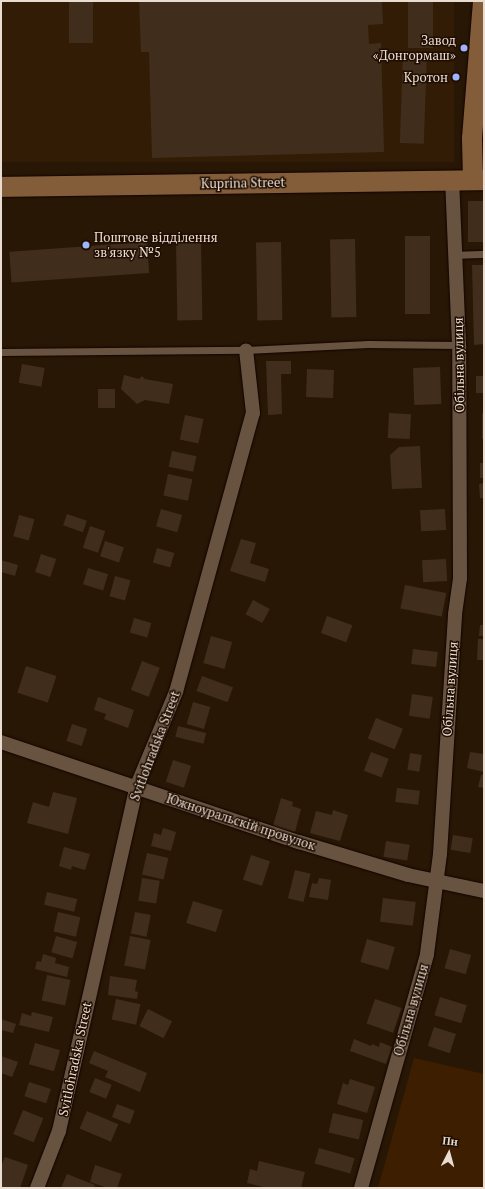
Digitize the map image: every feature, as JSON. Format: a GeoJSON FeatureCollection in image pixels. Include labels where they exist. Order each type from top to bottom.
{"type":"FeatureCollection","features":[{"type":"Feature","properties":{"kind":"main road"},"geometry":{"type":"LineString","coordinates":[[478,180],[472,138],[483,1]]}},
{"type":"Feature","properties":{"kind":"main road","name":"Kuprina Street"},"geometry":{"type":"LineString","coordinates":[[1,187],[478,180]]}},
{"type":"Feature","properties":{"kind":"street","name":"Обільна вулиця"},"geometry":{"type":"LineString","coordinates":[[361,1188],[427,954],[440,854],[455,614],[460,578],[459,346],[452,180]]}},
{"type":"Feature","properties":{"kind":"street","name":"Svitlohradska Street"},"geometry":{"type":"LineString","coordinates":[[37,1188],[59,1131],[136,788],[176,692],[253,413],[246,350]]}},
{"type":"Feature","properties":{"kind":"street","name":"Южноуральскій провулок"},"geometry":{"type":"LineString","coordinates":[[1,742],[299,842],[436,882],[484,891]]}},
{"type":"Feature","properties":{"kind":"lane"},"geometry":{"type":"LineString","coordinates":[[455,255],[484,254]]}},
{"type":"Feature","properties":{"kind":"lane"},"geometry":{"type":"LineString","coordinates":[[1,352],[246,350],[368,344],[459,346]]}},
{"type":"Feature","properties":{"kind":"shaded area"},"geometry":{"type":"Polygon","coordinates":[[[1,1],[454,1],[454,162],[1,162],[1,1]]]}},
{"type":"Feature","properties":{"kind":"shaded area"},"geometry":{"type":"Polygon","coordinates":[[[414,1058],[484,1074],[484,1188],[378,1188],[414,1058]]]}},
{"type":"Feature","properties":{"kind":"building"},"geometry":{"type":"Polygon","coordinates":[[[69,1],[93,1],[93,43],[69,43],[69,1]]]}},
{"type":"Feature","properties":{"kind":"building"},"geometry":{"type":"Polygon","coordinates":[[[139,1],[382,1],[383,24],[368,25],[369,44],[381,43],[384,152],[152,158],[149,52],[141,52],[139,1]]]}},
{"type":"Feature","properties":{"kind":"building"},"geometry":{"type":"Polygon","coordinates":[[[408,1],[433,1],[433,48],[408,48],[408,1]]]}},
{"type":"Feature","properties":{"kind":"building"},"geometry":{"type":"Polygon","coordinates":[[[403,52],[427,53],[424,144],[400,143],[403,52]]]}},
{"type":"Feature","properties":{"kind":"building"},"geometry":{"type":"Polygon","coordinates":[[[468,201],[484,201],[484,242],[468,242],[468,201]]]}},
{"type":"Feature","properties":{"kind":"building"},"geometry":{"type":"Polygon","coordinates":[[[405,236],[430,236],[430,314],[405,314],[405,236]]]}},
{"type":"Feature","properties":{"kind":"building"},"geometry":{"type":"Polygon","coordinates":[[[330,239],[355,239],[356,317],[331,317],[330,239]]]}},
{"type":"Feature","properties":{"kind":"building"},"geometry":{"type":"Polygon","coordinates":[[[147,242],[149,273],[11,283],[9,252],[147,242]]]}},
{"type":"Feature","properties":{"kind":"building"},"geometry":{"type":"Polygon","coordinates":[[[176,242],[201,242],[202,320],[177,320],[176,242]]]}},
{"type":"Feature","properties":{"kind":"building"},"geometry":{"type":"Polygon","coordinates":[[[256,242],[281,242],[282,320],[257,320],[256,242]]]}},
{"type":"Feature","properties":{"kind":"building"},"geometry":{"type":"Polygon","coordinates":[[[472,265],[484,265],[484,344],[474,345],[472,265]]]}},
{"type":"Feature","properties":{"kind":"building"},"geometry":{"type":"Polygon","coordinates":[[[266,361],[291,361],[291,374],[281,374],[282,414],[268,415],[266,361]]]}},
{"type":"Feature","properties":{"kind":"building"},"geometry":{"type":"Polygon","coordinates":[[[22,364],[45,368],[41,387],[19,383],[22,364]]]}},
{"type":"Feature","properties":{"kind":"building"},"geometry":{"type":"Polygon","coordinates":[[[440,367],[441,404],[414,405],[413,368],[440,367]]]}},
{"type":"Feature","properties":{"kind":"building"},"geometry":{"type":"Polygon","coordinates":[[[307,369],[334,370],[333,398],[306,397],[307,369]]]}},
{"type":"Feature","properties":{"kind":"building"},"geometry":{"type":"Polygon","coordinates":[[[124,375],[139,379],[142,376],[145,379],[173,384],[169,404],[145,400],[137,404],[121,389],[124,375]]]}},
{"type":"Feature","properties":{"kind":"building"},"geometry":{"type":"Polygon","coordinates":[[[476,376],[484,376],[484,393],[476,393],[476,376]]]}},
{"type":"Feature","properties":{"kind":"building"},"geometry":{"type":"Polygon","coordinates":[[[98,389],[115,389],[115,408],[98,408],[98,389]]]}},
{"type":"Feature","properties":{"kind":"building"},"geometry":{"type":"Polygon","coordinates":[[[389,413],[411,414],[410,439],[388,438],[389,413]]]}},
{"type":"Feature","properties":{"kind":"building"},"geometry":{"type":"Polygon","coordinates":[[[482,413],[484,413],[484,439],[482,439],[482,413]]]}},
{"type":"Feature","properties":{"kind":"building"},"geometry":{"type":"Polygon","coordinates":[[[185,415],[204,419],[198,443],[180,439],[185,415]]]}},
{"type":"Feature","properties":{"kind":"building"},"geometry":{"type":"Polygon","coordinates":[[[420,446],[422,488],[392,489],[390,455],[399,447],[420,446]]]}},
{"type":"Feature","properties":{"kind":"building"},"geometry":{"type":"Polygon","coordinates":[[[172,451],[196,456],[193,472],[169,467],[172,451]]]}},
{"type":"Feature","properties":{"kind":"building"},"geometry":{"type":"Polygon","coordinates":[[[480,463],[484,463],[484,478],[480,478],[480,463]]]}},
{"type":"Feature","properties":{"kind":"building"},"geometry":{"type":"Polygon","coordinates":[[[168,474],[192,479],[188,501],[163,496],[168,474]]]}},
{"type":"Feature","properties":{"kind":"building"},"geometry":{"type":"Polygon","coordinates":[[[484,483],[484,498],[480,498],[479,484],[484,483]]]}},
{"type":"Feature","properties":{"kind":"building"},"geometry":{"type":"Polygon","coordinates":[[[161,509],[182,515],[177,532],[156,526],[161,509]]]}},
{"type":"Feature","properties":{"kind":"building"},"geometry":{"type":"Polygon","coordinates":[[[445,509],[446,530],[421,531],[420,510],[445,509]]]}},
{"type":"Feature","properties":{"kind":"building"},"geometry":{"type":"Polygon","coordinates":[[[67,514],[87,521],[83,532],[63,525],[67,514]]]}},
{"type":"Feature","properties":{"kind":"building"},"geometry":{"type":"Polygon","coordinates":[[[19,515],[34,519],[29,540],[13,536],[19,515]]]}},
{"type":"Feature","properties":{"kind":"building"},"geometry":{"type":"Polygon","coordinates":[[[90,526],[105,531],[98,553],[83,548],[90,526]]]}},
{"type":"Feature","properties":{"kind":"building"},"geometry":{"type":"Polygon","coordinates":[[[241,539],[256,543],[250,563],[269,569],[265,582],[230,571],[241,539]]]}},
{"type":"Feature","properties":{"kind":"building"},"geometry":{"type":"Polygon","coordinates":[[[105,541],[124,547],[119,562],[100,556],[105,541]]]}},
{"type":"Feature","properties":{"kind":"building"},"geometry":{"type":"Polygon","coordinates":[[[157,548],[174,553],[170,567],[153,562],[157,548]]]}},
{"type":"Feature","properties":{"kind":"building"},"geometry":{"type":"Polygon","coordinates":[[[41,554],[56,559],[50,577],[35,572],[41,554]]]}},
{"type":"Feature","properties":{"kind":"building"},"geometry":{"type":"Polygon","coordinates":[[[446,559],[447,581],[423,582],[422,560],[446,559]]]}},
{"type":"Feature","properties":{"kind":"building"},"geometry":{"type":"Polygon","coordinates":[[[1,560],[18,565],[15,576],[1,572],[1,560]]]}},
{"type":"Feature","properties":{"kind":"building"},"geometry":{"type":"Polygon","coordinates":[[[88,568],[108,574],[103,590],[83,584],[88,568]]]}},
{"type":"Feature","properties":{"kind":"building"},"geometry":{"type":"Polygon","coordinates":[[[115,576],[130,580],[125,600],[110,596],[115,576]]]}},
{"type":"Feature","properties":{"kind":"building"},"geometry":{"type":"Polygon","coordinates":[[[405,585],[446,593],[442,617],[400,609],[405,585]]]}},
{"type":"Feature","properties":{"kind":"building"},"geometry":{"type":"Polygon","coordinates":[[[253,600],[270,609],[262,623],[245,614],[253,600]]]}},
{"type":"Feature","properties":{"kind":"building"},"geometry":{"type":"Polygon","coordinates":[[[327,616],[352,625],[346,642],[321,633],[327,616]]]}},
{"type":"Feature","properties":{"kind":"building"},"geometry":{"type":"Polygon","coordinates":[[[134,618],[151,623],[147,637],[130,632],[134,618]]]}},
{"type":"Feature","properties":{"kind":"building"},"geometry":{"type":"Polygon","coordinates":[[[480,625],[484,625],[484,636],[479,636],[480,625]]]}},
{"type":"Feature","properties":{"kind":"building"},"geometry":{"type":"Polygon","coordinates":[[[211,636],[232,642],[224,669],[203,663],[211,636]]]}},
{"type":"Feature","properties":{"kind":"building"},"geometry":{"type":"Polygon","coordinates":[[[478,639],[484,639],[484,660],[477,660],[478,639]]]}},
{"type":"Feature","properties":{"kind":"building"},"geometry":{"type":"Polygon","coordinates":[[[413,649],[438,652],[436,667],[411,664],[413,649]]]}},
{"type":"Feature","properties":{"kind":"building"},"geometry":{"type":"Polygon","coordinates":[[[142,661],[160,668],[149,697],[131,690],[142,661]]]}},
{"type":"Feature","properties":{"kind":"building"},"geometry":{"type":"Polygon","coordinates":[[[26,666],[56,676],[48,703],[17,693],[26,666]]]}},
{"type":"Feature","properties":{"kind":"building"},"geometry":{"type":"Polygon","coordinates":[[[202,676],[233,687],[228,702],[197,691],[202,676]]]}},
{"type":"Feature","properties":{"kind":"building"},"geometry":{"type":"Polygon","coordinates":[[[412,694],[433,697],[430,719],[409,716],[412,694]]]}},
{"type":"Feature","properties":{"kind":"building"},"geometry":{"type":"Polygon","coordinates":[[[98,697],[134,710],[128,728],[104,719],[106,714],[94,710],[98,697]]]}},
{"type":"Feature","properties":{"kind":"building"},"geometry":{"type":"Polygon","coordinates":[[[193,702],[210,707],[204,729],[187,724],[193,702]]]}},
{"type":"Feature","properties":{"kind":"building"},"geometry":{"type":"Polygon","coordinates":[[[376,718],[403,729],[395,749],[368,738],[376,718]]]}},
{"type":"Feature","properties":{"kind":"building"},"geometry":{"type":"Polygon","coordinates":[[[72,724],[87,729],[82,746],[66,741],[72,724]]]}},
{"type":"Feature","properties":{"kind":"building"},"geometry":{"type":"Polygon","coordinates":[[[178,726],[206,733],[203,744],[175,737],[178,726]]]}},
{"type":"Feature","properties":{"kind":"building"},"geometry":{"type":"Polygon","coordinates":[[[371,752],[389,759],[382,777],[364,771],[371,752]]]}},
{"type":"Feature","properties":{"kind":"building"},"geometry":{"type":"Polygon","coordinates":[[[470,752],[484,754],[484,772],[467,768],[470,752]]]}},
{"type":"Feature","properties":{"kind":"building"},"geometry":{"type":"Polygon","coordinates":[[[410,753],[422,755],[419,772],[407,770],[410,753]]]}},
{"type":"Feature","properties":{"kind":"building"},"geometry":{"type":"Polygon","coordinates":[[[173,760],[191,766],[184,788],[166,782],[173,760]]]}},
{"type":"Feature","properties":{"kind":"building"},"geometry":{"type":"Polygon","coordinates":[[[481,775],[484,775],[484,788],[478,787],[481,775]]]}},
{"type":"Feature","properties":{"kind":"building"},"geometry":{"type":"Polygon","coordinates":[[[397,788],[420,791],[418,805],[395,802],[397,788]]]}},
{"type":"Feature","properties":{"kind":"building"},"geometry":{"type":"Polygon","coordinates":[[[53,792],[77,798],[68,834],[27,823],[33,802],[49,807],[53,792]]]}},
{"type":"Feature","properties":{"kind":"building"},"geometry":{"type":"Polygon","coordinates":[[[281,798],[293,802],[292,806],[301,809],[295,832],[273,826],[281,798]]]}},
{"type":"Feature","properties":{"kind":"building"},"geometry":{"type":"Polygon","coordinates":[[[333,810],[348,815],[340,841],[310,833],[316,811],[332,815],[333,810]]]}},
{"type":"Feature","properties":{"kind":"building"},"geometry":{"type":"Polygon","coordinates":[[[163,828],[176,832],[171,851],[151,846],[154,833],[161,835],[163,828]]]}},
{"type":"Feature","properties":{"kind":"building"},"geometry":{"type":"Polygon","coordinates":[[[453,835],[473,838],[470,853],[451,850],[453,835]]]}},
{"type":"Feature","properties":{"kind":"building"},"geometry":{"type":"Polygon","coordinates":[[[386,841],[410,845],[407,861],[383,857],[386,841]]]}},
{"type":"Feature","properties":{"kind":"building"},"geometry":{"type":"Polygon","coordinates":[[[64,847],[90,854],[85,870],[72,866],[71,870],[59,866],[64,847]]]}},
{"type":"Feature","properties":{"kind":"building"},"geometry":{"type":"Polygon","coordinates":[[[147,853],[168,858],[163,879],[142,874],[147,853]]]}},
{"type":"Feature","properties":{"kind":"building"},"geometry":{"type":"Polygon","coordinates":[[[251,855],[270,861],[262,886],[243,880],[251,855]]]}},
{"type":"Feature","properties":{"kind":"building"},"geometry":{"type":"Polygon","coordinates":[[[295,870],[311,874],[304,902],[288,898],[295,870]]]}},
{"type":"Feature","properties":{"kind":"building"},"geometry":{"type":"Polygon","coordinates":[[[142,878],[160,881],[156,904],[138,901],[142,878]]]}},
{"type":"Feature","properties":{"kind":"building"},"geometry":{"type":"Polygon","coordinates":[[[319,878],[331,880],[328,900],[309,897],[312,883],[317,884],[319,878]]]}},
{"type":"Feature","properties":{"kind":"building"},"geometry":{"type":"Polygon","coordinates":[[[47,892],[77,899],[74,912],[44,905],[47,892]]]}},
{"type":"Feature","properties":{"kind":"building"},"geometry":{"type":"Polygon","coordinates":[[[383,898],[416,902],[413,926],[380,922],[383,898]]]}},
{"type":"Feature","properties":{"kind":"building"},"geometry":{"type":"Polygon","coordinates":[[[193,901],[223,910],[216,932],[186,923],[193,901]]]}},
{"type":"Feature","properties":{"kind":"building"},"geometry":{"type":"Polygon","coordinates":[[[58,912],[80,917],[76,937],[54,931],[58,912]]]}},
{"type":"Feature","properties":{"kind":"building"},"geometry":{"type":"Polygon","coordinates":[[[135,912],[151,915],[147,937],[131,934],[135,912]]]}},
{"type":"Feature","properties":{"kind":"building"},"geometry":{"type":"Polygon","coordinates":[[[56,936],[77,942],[72,958],[51,952],[56,936]]]}},
{"type":"Feature","properties":{"kind":"building"},"geometry":{"type":"Polygon","coordinates":[[[130,936],[151,940],[145,969],[124,965],[130,936]]]}},
{"type":"Feature","properties":{"kind":"building"},"geometry":{"type":"Polygon","coordinates":[[[367,939],[395,947],[388,970],[360,962],[367,939]]]}},
{"type":"Feature","properties":{"kind":"building"},"geometry":{"type":"Polygon","coordinates":[[[450,949],[471,955],[466,974],[444,968],[450,949]]]}},
{"type":"Feature","properties":{"kind":"building"},"geometry":{"type":"Polygon","coordinates":[[[43,954],[56,958],[55,963],[69,967],[67,977],[35,969],[37,961],[41,962],[43,954]]]}},
{"type":"Feature","properties":{"kind":"building"},"geometry":{"type":"Polygon","coordinates":[[[47,975],[70,980],[65,1005],[42,1000],[47,975]]]}},
{"type":"Feature","properties":{"kind":"building"},"geometry":{"type":"Polygon","coordinates":[[[110,976],[137,980],[135,991],[138,992],[137,999],[108,995],[110,976]]]}},
{"type":"Feature","properties":{"kind":"building"},"geometry":{"type":"Polygon","coordinates":[[[440,997],[467,1005],[461,1023],[434,1015],[440,997]]]}},
{"type":"Feature","properties":{"kind":"building"},"geometry":{"type":"Polygon","coordinates":[[[116,999],[140,1004],[136,1025],[112,1020],[116,999]]]}},
{"type":"Feature","properties":{"kind":"building"},"geometry":{"type":"Polygon","coordinates":[[[375,999],[401,1008],[393,1033],[367,1024],[375,999]]]}},
{"type":"Feature","properties":{"kind":"building"},"geometry":{"type":"Polygon","coordinates":[[[148,1009],[172,1021],[163,1038],[139,1026],[148,1009]]]}},
{"type":"Feature","properties":{"kind":"building"},"geometry":{"type":"Polygon","coordinates":[[[32,1012],[53,1017],[49,1032],[19,1025],[22,1013],[31,1016],[32,1012]]]}},
{"type":"Feature","properties":{"kind":"building"},"geometry":{"type":"Polygon","coordinates":[[[1,1019],[16,1024],[13,1033],[1,1030],[1,1019]]]}},
{"type":"Feature","properties":{"kind":"building"},"geometry":{"type":"Polygon","coordinates":[[[434,1027],[456,1034],[450,1053],[428,1046],[434,1027]]]}},
{"type":"Feature","properties":{"kind":"building"},"geometry":{"type":"Polygon","coordinates":[[[354,1039],[371,1046],[372,1044],[379,1047],[380,1042],[392,1047],[386,1064],[350,1051],[354,1039]]]}},
{"type":"Feature","properties":{"kind":"building"},"geometry":{"type":"Polygon","coordinates":[[[35,1043],[60,1050],[54,1071],[29,1064],[35,1043]]]}},
{"type":"Feature","properties":{"kind":"building"},"geometry":{"type":"Polygon","coordinates":[[[94,1051],[147,1073],[140,1092],[105,1077],[108,1071],[89,1063],[94,1051]]]}},
{"type":"Feature","properties":{"kind":"building"},"geometry":{"type":"Polygon","coordinates":[[[1,1056],[18,1062],[12,1077],[1,1073],[1,1056]]]}},
{"type":"Feature","properties":{"kind":"building"},"geometry":{"type":"Polygon","coordinates":[[[95,1078],[112,1085],[106,1099],[89,1092],[95,1078]]]}},
{"type":"Feature","properties":{"kind":"building"},"geometry":{"type":"Polygon","coordinates":[[[350,1079],[375,1087],[367,1113],[337,1104],[343,1083],[348,1085],[350,1079]]]}},
{"type":"Feature","properties":{"kind":"building"},"geometry":{"type":"Polygon","coordinates":[[[29,1082],[51,1089],[46,1103],[24,1096],[29,1082]]]}},
{"type":"Feature","properties":{"kind":"building"},"geometry":{"type":"Polygon","coordinates":[[[117,1104],[135,1111],[130,1124],[112,1117],[117,1104]]]}},
{"type":"Feature","properties":{"kind":"building"},"geometry":{"type":"Polygon","coordinates":[[[23,1110],[43,1118],[34,1142],[13,1134],[23,1110]]]}},
{"type":"Feature","properties":{"kind":"building"},"geometry":{"type":"Polygon","coordinates":[[[87,1111],[118,1124],[111,1142],[80,1128],[87,1111]]]}},
{"type":"Feature","properties":{"kind":"building"},"geometry":{"type":"Polygon","coordinates":[[[333,1113],[363,1120],[359,1139],[329,1132],[333,1113]]]}},
{"type":"Feature","properties":{"kind":"building"},"geometry":{"type":"Polygon","coordinates":[[[319,1148],[355,1158],[350,1174],[315,1163],[319,1148]]]}},
{"type":"Feature","properties":{"kind":"building"},"geometry":{"type":"Polygon","coordinates":[[[5,1157],[28,1165],[20,1188],[1,1188],[1,1166],[5,1157]]]}},
{"type":"Feature","properties":{"kind":"building"},"geometry":{"type":"Polygon","coordinates":[[[259,1161],[305,1172],[301,1188],[268,1188],[247,1183],[250,1169],[257,1171],[259,1161]]]}},
{"type":"Feature","properties":{"kind":"building"},"geometry":{"type":"Polygon","coordinates":[[[95,1165],[122,1174],[117,1188],[108,1188],[90,1182],[95,1165]]]}},
{"type":"Feature","properties":{"kind":"building"},"geometry":{"type":"Polygon","coordinates":[[[67,1174],[95,1185],[94,1188],[61,1188],[67,1174]]]}},
{"type":"Feature","properties":{"kind":"place","name":"Завод «Донгормаш»"},"geometry":{"type":"Point","coordinates":[464,48]}},
{"type":"Feature","properties":{"kind":"place","name":"Кротон"},"geometry":{"type":"Point","coordinates":[456,77]}},
{"type":"Feature","properties":{"kind":"place","name":"Поштове відділення зв'язку №5"},"geometry":{"type":"Point","coordinates":[86,245]}}]}
